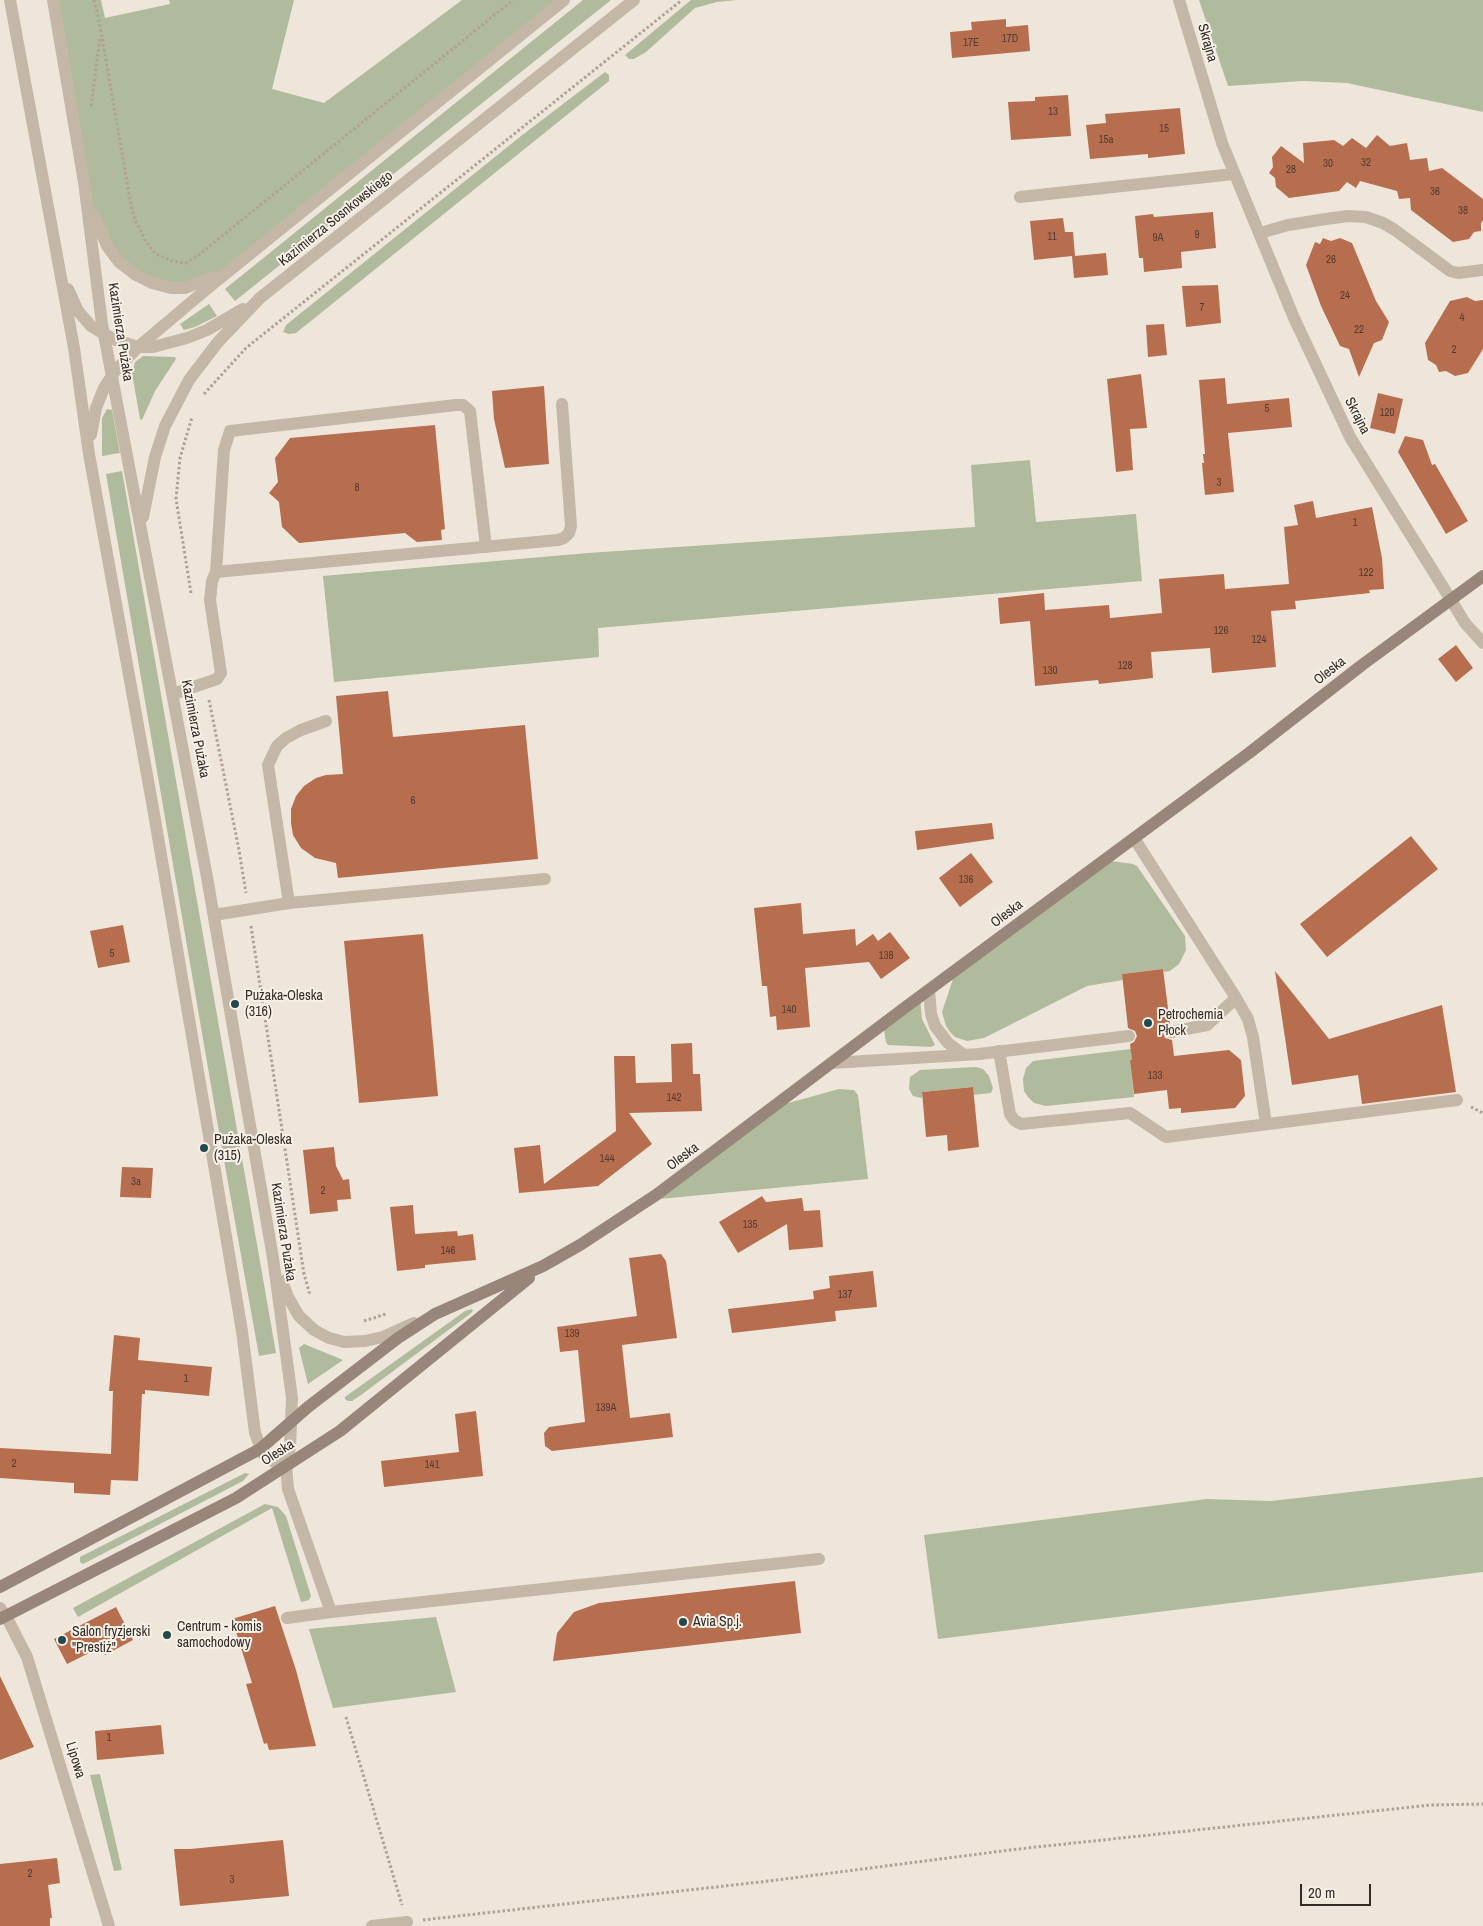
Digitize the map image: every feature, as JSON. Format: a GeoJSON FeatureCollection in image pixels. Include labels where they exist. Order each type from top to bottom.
{"type":"FeatureCollection","features":[{"type":"Feature","properties":{"kind":"main road","name":"Oleska"},"geometry":{"type":"LineString","coordinates":[[0,1587],[260,1449],[292,1420],[398,1338],[435,1314],[543,1266],[580,1245],[656,1195],[1483,576]]}},
{"type":"Feature","properties":{"kind":"main road","name":"Oleska"},"geometry":{"type":"LineString","coordinates":[[2,1614],[220,1508],[340,1431],[543,1266]]}},
{"type":"Feature","properties":{"kind":"street"},"geometry":{"type":"LineString","coordinates":[[10,0],[80,383],[89,454],[215,1171],[242,1330],[255,1433],[262,1454],[274,1462],[286,1465]]}},
{"type":"Feature","properties":{"kind":"street","name":"Kazimierza Pużaka"},"geometry":{"type":"LineString","coordinates":[[53,0],[84,182],[104,334],[214,915],[274,1258],[292,1398],[290,1447],[286,1465],[288,1489],[330,1612]]}},
{"type":"Feature","properties":{"kind":"street","name":"Kazimierza Sosnkowskiego"},"geometry":{"type":"LineString","coordinates":[[89,454],[91,425],[104,388],[112,375],[138,347],[564,0]]}},
{"type":"Feature","properties":{"kind":"street","name":"Kazimierza Sosnkowskiego"},"geometry":{"type":"LineString","coordinates":[[141,524],[155,457],[165,426],[177,401],[199,365],[218,342],[260,298],[634,0]]}},
{"type":"Feature","properties":{"kind":"street","name":"Skrajna"},"geometry":{"type":"LineString","coordinates":[[1179,0],[1207,96],[1234,174],[1294,318],[1350,437],[1465,623],[1483,643]]}},
{"type":"Feature","properties":{"kind":"street"},"geometry":{"type":"LineString","coordinates":[[1020,197],[1234,174]]}},
{"type":"Feature","properties":{"kind":"street"},"geometry":{"type":"LineString","coordinates":[[84,182],[98,228],[107,246],[119,262],[136,275],[152,283],[171,288],[186,288],[203,282],[240,262]]}},
{"type":"Feature","properties":{"kind":"street"},"geometry":{"type":"LineString","coordinates":[[1260,233],[1288,225],[1348,216],[1366,217],[1395,230],[1450,271],[1458,273],[1483,270]]}},
{"type":"Feature","properties":{"kind":"street"},"geometry":{"type":"LineString","coordinates":[[59,267],[78,311],[91,326],[124,344],[138,347],[153,347],[187,338],[206,330],[260,298]]}},
{"type":"Feature","properties":{"kind":"street"},"geometry":{"type":"LineString","coordinates":[[216,572],[564,538],[569,533],[570,516],[562,404]]}},
{"type":"Feature","properties":{"kind":"street"},"geometry":{"type":"LineString","coordinates":[[173,694],[217,679],[221,673],[210,600],[212,581],[216,572],[224,450],[230,432],[463,405],[470,411],[486,547]]}},
{"type":"Feature","properties":{"kind":"street"},"geometry":{"type":"LineString","coordinates":[[289,903],[268,764],[277,746],[286,738],[326,721]]}},
{"type":"Feature","properties":{"kind":"street"},"geometry":{"type":"LineString","coordinates":[[1134,838],[1248,1019],[1254,1037],[1266,1124]]}},
{"type":"Feature","properties":{"kind":"street"},"geometry":{"type":"LineString","coordinates":[[214,915],[289,903],[545,879]]}},
{"type":"Feature","properties":{"kind":"street"},"geometry":{"type":"LineString","coordinates":[[929,990],[931,1014],[935,1026],[948,1043],[964,1055]]}},
{"type":"Feature","properties":{"kind":"street"},"geometry":{"type":"LineString","coordinates":[[1171,1032],[1206,1025],[1236,998]]}},
{"type":"Feature","properties":{"kind":"street"},"geometry":{"type":"LineString","coordinates":[[832,1063],[964,1055],[1129,1036]]}},
{"type":"Feature","properties":{"kind":"street"},"geometry":{"type":"LineString","coordinates":[[999,1051],[1010,1114],[1014,1120],[1021,1124],[1130,1113],[1166,1137],[1458,1100]]}},
{"type":"Feature","properties":{"kind":"street"},"geometry":{"type":"LineString","coordinates":[[274,1258],[288,1297],[299,1316],[314,1330],[329,1338],[344,1342],[365,1341],[383,1337],[435,1314]]}},
{"type":"Feature","properties":{"kind":"street"},"geometry":{"type":"LineString","coordinates":[[287,1618],[819,1558]]}},
{"type":"Feature","properties":{"kind":"street","name":"Lipowa"},"geometry":{"type":"LineString","coordinates":[[2,1614],[27,1657],[109,1926]]}},
{"type":"Feature","properties":{"kind":"street"},"geometry":{"type":"LineString","coordinates":[[372,1926],[407,1922]]}},
{"type":"Feature","properties":{"kind":"path"},"geometry":{"type":"LineString","coordinates":[[94,0],[131,205],[136,220],[146,242],[156,254],[172,261],[186,263],[200,254],[513,0]]}},
{"type":"Feature","properties":{"kind":"path"},"geometry":{"type":"LineString","coordinates":[[202,397],[246,348],[682,0]]}},
{"type":"Feature","properties":{"kind":"path"},"geometry":{"type":"LineString","coordinates":[[91,108],[101,34]]}},
{"type":"Feature","properties":{"kind":"path"},"geometry":{"type":"LineString","coordinates":[[191,595],[178,516],[176,491],[180,458],[192,413]]}},
{"type":"Feature","properties":{"kind":"path"},"geometry":{"type":"LineString","coordinates":[[207,683],[239,850],[300,1249],[310,1297]]}},
{"type":"Feature","properties":{"kind":"path"},"geometry":{"type":"LineString","coordinates":[[358,1323],[391,1312]]}},
{"type":"Feature","properties":{"kind":"path"},"geometry":{"type":"LineString","coordinates":[[346,1717],[407,1922],[769,1881],[1028,1848],[1431,1804],[1483,1804]]}},
{"type":"Feature","properties":{"kind":"green space"},"geometry":{"type":"Polygon","coordinates":[[[53,0],[101,0],[105,18],[170,4],[169,0],[294,0],[272,89],[324,103],[462,0],[564,0],[240,262],[185,288],[136,275],[98,228],[84,182],[53,0]]]}},
{"type":"Feature","properties":{"kind":"green space"},"geometry":{"type":"Polygon","coordinates":[[[583,0],[611,0],[235,301],[225,289],[583,0]]]}},
{"type":"Feature","properties":{"kind":"green space"},"geometry":{"type":"Polygon","coordinates":[[[691,0],[737,0],[717,2],[695,8],[646,52],[634,59],[629,59],[625,55],[691,0]]]}},
{"type":"Feature","properties":{"kind":"green space"},"geometry":{"type":"Polygon","coordinates":[[[1199,0],[1483,0],[1483,112],[1347,83],[1303,81],[1228,86],[1199,0]]]}},
{"type":"Feature","properties":{"kind":"green space"},"geometry":{"type":"Polygon","coordinates":[[[605,72],[609,75],[609,81],[296,333],[289,334],[283,332],[286,325],[521,136],[605,72]]]}},
{"type":"Feature","properties":{"kind":"green space"},"geometry":{"type":"Polygon","coordinates":[[[209,304],[217,316],[195,327],[184,330],[180,324],[209,304]]]}},
{"type":"Feature","properties":{"kind":"green space"},"geometry":{"type":"Polygon","coordinates":[[[143,356],[175,357],[176,359],[155,391],[142,420],[140,419],[132,373],[135,362],[143,356]]]}},
{"type":"Feature","properties":{"kind":"green space"},"geometry":{"type":"Polygon","coordinates":[[[107,409],[112,410],[120,453],[102,456],[102,418],[107,409]]]}},
{"type":"Feature","properties":{"kind":"green space"},"geometry":{"type":"Polygon","coordinates":[[[1030,460],[1036,522],[1136,514],[1142,581],[598,628],[599,657],[334,682],[323,576],[588,553],[975,527],[971,465],[1030,460]]]}},
{"type":"Feature","properties":{"kind":"green space"},"geometry":{"type":"Polygon","coordinates":[[[122,471],[276,1353],[259,1356],[106,474],[122,471]]]}},
{"type":"Feature","properties":{"kind":"green space"},"geometry":{"type":"Polygon","coordinates":[[[1104,860],[1137,866],[1185,936],[1186,950],[1179,964],[1170,971],[1164,972],[1163,969],[1122,974],[1123,980],[1087,986],[984,1038],[967,1041],[955,1037],[946,1026],[942,1012],[956,970],[1104,860]]]}},
{"type":"Feature","properties":{"kind":"green space"},"geometry":{"type":"Polygon","coordinates":[[[920,997],[922,1019],[935,1045],[931,1047],[888,1045],[883,1024],[920,997]]]}},
{"type":"Feature","properties":{"kind":"green space"},"geometry":{"type":"Polygon","coordinates":[[[1131,1049],[1132,1060],[1130,1060],[1134,1097],[1046,1106],[1034,1103],[1024,1091],[1023,1079],[1026,1068],[1033,1061],[1131,1049]]]}},
{"type":"Feature","properties":{"kind":"green space"},"geometry":{"type":"Polygon","coordinates":[[[976,1067],[983,1069],[989,1076],[993,1088],[991,1093],[973,1095],[972,1087],[922,1092],[922,1098],[913,1096],[909,1089],[910,1077],[920,1070],[976,1067]]]}},
{"type":"Feature","properties":{"kind":"green space"},"geometry":{"type":"Polygon","coordinates":[[[839,1089],[854,1090],[858,1095],[868,1179],[649,1200],[774,1107],[839,1089]]]}},
{"type":"Feature","properties":{"kind":"green space"},"geometry":{"type":"Polygon","coordinates":[[[472,1309],[473,1311],[470,1314],[361,1395],[352,1401],[345,1399],[345,1397],[465,1311],[472,1309]]]}},
{"type":"Feature","properties":{"kind":"green space"},"geometry":{"type":"Polygon","coordinates":[[[304,1344],[343,1360],[308,1384],[299,1348],[304,1344]]]}},
{"type":"Feature","properties":{"kind":"green space"},"geometry":{"type":"Polygon","coordinates":[[[245,1473],[249,1474],[243,1481],[83,1564],[80,1562],[80,1557],[245,1473]]]}},
{"type":"Feature","properties":{"kind":"green space"},"geometry":{"type":"Polygon","coordinates":[[[1483,1477],[1483,1572],[938,1639],[924,1535],[1207,1499],[1271,1501],[1483,1477]]]}},
{"type":"Feature","properties":{"kind":"green space"},"geometry":{"type":"Polygon","coordinates":[[[265,1504],[278,1507],[286,1516],[311,1596],[309,1600],[301,1602],[272,1508],[78,1617],[73,1608],[265,1504]]]}},
{"type":"Feature","properties":{"kind":"green space"},"geometry":{"type":"Polygon","coordinates":[[[436,1617],[456,1692],[333,1708],[309,1629],[436,1617]]]}},
{"type":"Feature","properties":{"kind":"green space"},"geometry":{"type":"Polygon","coordinates":[[[100,1774],[122,1870],[114,1871],[90,1775],[100,1774]]]}},
{"type":"Feature","properties":{"kind":"building"},"geometry":{"type":"Polygon","coordinates":[[[1006,19],[1006,27],[1028,25],[1030,51],[952,58],[950,32],[972,30],[971,22],[1006,19]]]}},
{"type":"Feature","properties":{"kind":"building"},"geometry":{"type":"Polygon","coordinates":[[[1068,95],[1071,136],[1011,140],[1008,102],[1035,101],[1035,97],[1068,95]]]}},
{"type":"Feature","properties":{"kind":"building"},"geometry":{"type":"Polygon","coordinates":[[[1180,108],[1185,154],[1148,158],[1148,154],[1090,159],[1086,125],[1106,123],[1105,114],[1180,108]]]}},
{"type":"Feature","properties":{"kind":"building"},"geometry":{"type":"Polygon","coordinates":[[[1377,135],[1390,146],[1407,143],[1410,160],[1427,158],[1429,171],[1442,168],[1483,199],[1481,231],[1474,232],[1469,239],[1453,242],[1411,210],[1410,198],[1399,199],[1397,191],[1360,181],[1356,188],[1347,182],[1339,191],[1289,198],[1276,187],[1275,178],[1269,173],[1273,167],[1272,157],[1281,146],[1304,163],[1303,143],[1334,140],[1343,146],[1352,138],[1366,148],[1377,135]]]}},
{"type":"Feature","properties":{"kind":"building"},"geometry":{"type":"Polygon","coordinates":[[[1213,212],[1216,248],[1181,252],[1182,268],[1144,272],[1143,258],[1139,258],[1135,216],[1153,214],[1154,217],[1213,212]]]}},
{"type":"Feature","properties":{"kind":"building"},"geometry":{"type":"Polygon","coordinates":[[[1063,218],[1065,232],[1073,232],[1075,256],[1106,253],[1108,275],[1074,278],[1072,256],[1034,260],[1030,221],[1063,218]]]}},
{"type":"Feature","properties":{"kind":"building"},"geometry":{"type":"Polygon","coordinates":[[[1323,238],[1331,241],[1340,238],[1352,243],[1376,301],[1389,322],[1382,340],[1374,343],[1359,377],[1349,349],[1340,346],[1321,306],[1306,265],[1315,242],[1320,244],[1323,238]]]}},
{"type":"Feature","properties":{"kind":"building"},"geometry":{"type":"Polygon","coordinates":[[[1218,285],[1221,323],[1186,327],[1182,286],[1218,285]]]}},
{"type":"Feature","properties":{"kind":"building"},"geometry":{"type":"Polygon","coordinates":[[[1467,297],[1475,301],[1483,300],[1483,349],[1468,373],[1455,376],[1446,371],[1439,372],[1436,365],[1428,360],[1425,343],[1450,301],[1467,297]]]}},
{"type":"Feature","properties":{"kind":"building"},"geometry":{"type":"Polygon","coordinates":[[[1164,324],[1167,355],[1148,357],[1146,325],[1164,324]]]}},
{"type":"Feature","properties":{"kind":"building"},"geometry":{"type":"Polygon","coordinates":[[[1141,374],[1147,428],[1130,429],[1133,470],[1116,472],[1107,379],[1141,374]]]}},
{"type":"Feature","properties":{"kind":"building"},"geometry":{"type":"Polygon","coordinates":[[[1225,378],[1227,404],[1289,398],[1292,427],[1228,433],[1234,492],[1205,495],[1202,463],[1204,463],[1203,454],[1205,454],[1199,380],[1225,378]]]}},
{"type":"Feature","properties":{"kind":"building"},"geometry":{"type":"Polygon","coordinates":[[[544,386],[549,464],[505,468],[494,419],[492,391],[544,386]]]}},
{"type":"Feature","properties":{"kind":"building"},"geometry":{"type":"Polygon","coordinates":[[[1378,393],[1403,399],[1395,434],[1370,428],[1378,393]]]}},
{"type":"Feature","properties":{"kind":"building"},"geometry":{"type":"Polygon","coordinates":[[[435,425],[445,529],[441,530],[442,540],[417,542],[405,533],[299,543],[282,527],[279,502],[269,493],[278,482],[275,458],[290,438],[435,425]]]}},
{"type":"Feature","properties":{"kind":"building"},"geometry":{"type":"Polygon","coordinates":[[[1405,436],[1423,440],[1432,465],[1435,464],[1468,521],[1446,534],[1398,452],[1405,436]]]}},
{"type":"Feature","properties":{"kind":"building"},"geometry":{"type":"Polygon","coordinates":[[[1313,501],[1316,518],[1372,507],[1382,558],[1384,589],[1369,590],[1370,593],[1295,601],[1296,609],[1271,611],[1276,667],[1212,673],[1210,648],[1151,652],[1153,678],[1099,684],[1098,680],[1035,686],[1030,621],[1000,624],[998,598],[1044,593],[1045,610],[1109,605],[1110,618],[1162,613],[1159,579],[1224,574],[1225,589],[1289,584],[1284,527],[1298,525],[1294,505],[1313,501]]]}},
{"type":"Feature","properties":{"kind":"building"},"geometry":{"type":"Polygon","coordinates":[[[1456,645],[1473,668],[1456,682],[1438,659],[1456,645]]]}},
{"type":"Feature","properties":{"kind":"building"},"geometry":{"type":"Polygon","coordinates":[[[388,691],[393,737],[525,725],[538,859],[338,878],[336,863],[315,858],[301,848],[293,835],[291,823],[291,809],[296,796],[304,786],[316,778],[326,775],[343,774],[336,696],[388,691]]]}},
{"type":"Feature","properties":{"kind":"building"},"geometry":{"type":"Polygon","coordinates":[[[992,823],[994,839],[917,850],[915,831],[992,823]]]}},
{"type":"Feature","properties":{"kind":"building"},"geometry":{"type":"Polygon","coordinates":[[[1411,836],[1438,869],[1327,957],[1300,924],[1411,836]]]}},
{"type":"Feature","properties":{"kind":"building"},"geometry":{"type":"Polygon","coordinates":[[[971,853],[993,882],[960,907],[939,878],[971,853]]]}},
{"type":"Feature","properties":{"kind":"building"},"geometry":{"type":"Polygon","coordinates":[[[801,903],[803,934],[855,929],[856,946],[873,934],[878,941],[890,932],[910,958],[881,979],[869,962],[805,968],[810,1027],[777,1030],[776,1016],[770,1017],[767,986],[762,986],[754,908],[801,903]]]}},
{"type":"Feature","properties":{"kind":"building"},"geometry":{"type":"Polygon","coordinates":[[[123,925],[130,962],[98,968],[90,931],[123,925]]]}},
{"type":"Feature","properties":{"kind":"building"},"geometry":{"type":"Polygon","coordinates":[[[423,934],[438,1096],[359,1103],[344,941],[423,934]]]}},
{"type":"Feature","properties":{"kind":"building"},"geometry":{"type":"Polygon","coordinates":[[[1163,969],[1170,1024],[1165,1026],[1163,1033],[1165,1038],[1172,1040],[1174,1056],[1229,1050],[1241,1060],[1245,1096],[1235,1108],[1181,1113],[1181,1108],[1169,1109],[1167,1090],[1134,1094],[1130,1044],[1134,1042],[1137,1036],[1135,1031],[1128,1028],[1122,974],[1163,969]]]}},
{"type":"Feature","properties":{"kind":"building"},"geometry":{"type":"Polygon","coordinates":[[[1275,971],[1329,1039],[1442,1005],[1456,1092],[1362,1104],[1358,1075],[1292,1085],[1275,971]]]}},
{"type":"Feature","properties":{"kind":"building"},"geometry":{"type":"Polygon","coordinates":[[[692,1043],[693,1074],[700,1074],[702,1111],[629,1113],[652,1144],[598,1186],[519,1193],[514,1148],[540,1145],[544,1184],[616,1131],[614,1056],[635,1056],[636,1083],[672,1082],[671,1044],[692,1043]]]}},
{"type":"Feature","properties":{"kind":"building"},"geometry":{"type":"Polygon","coordinates":[[[973,1087],[979,1147],[948,1151],[947,1135],[926,1137],[922,1092],[973,1087]]]}},
{"type":"Feature","properties":{"kind":"building"},"geometry":{"type":"Polygon","coordinates":[[[334,1147],[336,1166],[343,1180],[349,1179],[351,1199],[337,1200],[338,1211],[310,1214],[303,1150],[334,1147]]]}},
{"type":"Feature","properties":{"kind":"building"},"geometry":{"type":"Polygon","coordinates":[[[122,1167],[153,1168],[151,1198],[120,1197],[122,1167]]]}},
{"type":"Feature","properties":{"kind":"building"},"geometry":{"type":"Polygon","coordinates":[[[762,1196],[766,1202],[802,1198],[804,1211],[820,1210],[823,1247],[789,1250],[787,1224],[738,1253],[719,1222],[762,1196]]]}},
{"type":"Feature","properties":{"kind":"building"},"geometry":{"type":"Polygon","coordinates":[[[413,1205],[415,1234],[457,1231],[458,1236],[473,1234],[476,1260],[425,1265],[425,1268],[397,1271],[390,1207],[413,1205]]]}},
{"type":"Feature","properties":{"kind":"building"},"geometry":{"type":"Polygon","coordinates":[[[661,1254],[666,1261],[677,1338],[622,1345],[630,1418],[670,1413],[673,1437],[552,1451],[545,1446],[544,1433],[549,1427],[585,1422],[578,1350],[560,1352],[557,1327],[637,1316],[629,1258],[661,1254]]]}},
{"type":"Feature","properties":{"kind":"building"},"geometry":{"type":"Polygon","coordinates":[[[873,1271],[877,1307],[835,1311],[836,1321],[732,1333],[728,1309],[814,1299],[813,1291],[830,1288],[829,1276],[873,1271]]]}},
{"type":"Feature","properties":{"kind":"building"},"geometry":{"type":"Polygon","coordinates":[[[114,1335],[140,1338],[138,1360],[212,1367],[209,1396],[145,1390],[145,1394],[142,1394],[138,1481],[111,1480],[110,1495],[74,1493],[74,1483],[0,1478],[0,1448],[111,1454],[113,1391],[109,1391],[114,1335]]]}},
{"type":"Feature","properties":{"kind":"building"},"geometry":{"type":"Polygon","coordinates":[[[476,1411],[483,1476],[384,1487],[381,1461],[459,1452],[455,1414],[476,1411]]]}},
{"type":"Feature","properties":{"kind":"building","name":"Avia Sp.j."},"geometry":{"type":"Polygon","coordinates":[[[795,1581],[801,1633],[553,1661],[557,1633],[574,1612],[599,1603],[795,1581]]]}},
{"type":"Feature","properties":{"kind":"building"},"geometry":{"type":"Polygon","coordinates":[[[275,1606],[296,1670],[316,1746],[269,1750],[267,1743],[264,1744],[246,1684],[252,1683],[232,1619],[275,1606]]]}},
{"type":"Feature","properties":{"kind":"building"},"geometry":{"type":"Polygon","coordinates":[[[116,1607],[133,1640],[105,1655],[101,1647],[67,1664],[54,1639],[116,1607]]]}},
{"type":"Feature","properties":{"kind":"building"},"geometry":{"type":"Polygon","coordinates":[[[0,1676],[34,1747],[0,1760],[0,1676]]]}},
{"type":"Feature","properties":{"kind":"building"},"geometry":{"type":"Polygon","coordinates":[[[161,1725],[164,1754],[97,1760],[95,1731],[161,1725]]]}},
{"type":"Feature","properties":{"kind":"building"},"geometry":{"type":"Polygon","coordinates":[[[283,1840],[289,1896],[180,1906],[174,1849],[283,1840]]]}},
{"type":"Feature","properties":{"kind":"building"},"geometry":{"type":"Polygon","coordinates":[[[57,1858],[60,1883],[48,1885],[52,1918],[50,1918],[50,1926],[0,1926],[0,1864],[57,1858]]]}},
{"type":"Feature","properties":{"kind":"place","name":"Pużaka-Oleska (316)"},"geometry":{"type":"Point","coordinates":[235,1004]}},
{"type":"Feature","properties":{"kind":"place","name":"Petrochemia Płock"},"geometry":{"type":"Point","coordinates":[1148,1023]}},
{"type":"Feature","properties":{"kind":"place","name":"Pużaka-Oleska (315)"},"geometry":{"type":"Point","coordinates":[204,1148]}},
{"type":"Feature","properties":{"kind":"place","name":"Avia Sp.j."},"geometry":{"type":"Point","coordinates":[683,1622]}},
{"type":"Feature","properties":{"kind":"place","name":"Centrum - komis samochodowy"},"geometry":{"type":"Point","coordinates":[167,1635]}},
{"type":"Feature","properties":{"kind":"place","name":"Salon fryzjerski \"Prestiż\""},"geometry":{"type":"Point","coordinates":[62,1640]}}]}
